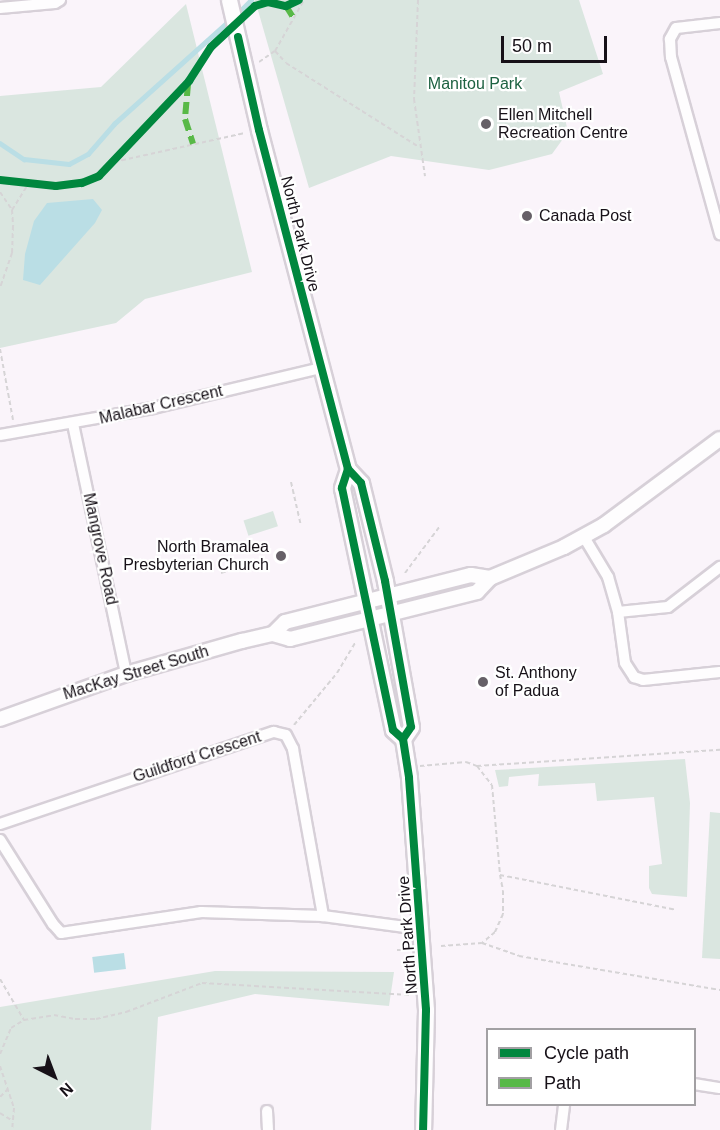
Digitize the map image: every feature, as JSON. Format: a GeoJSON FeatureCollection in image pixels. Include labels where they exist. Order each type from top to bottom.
{"type":"FeatureCollection","features":[{"type":"Feature","properties":{"kind":"main road","name":"North Park Drive"},"geometry":{"type":"LineString","coordinates":[[229,2],[259,130],[348,469],[361,483],[388,595],[411,727],[403,739]]}},
{"type":"Feature","properties":{"kind":"main road","name":"North Park Drive"},"geometry":{"type":"LineString","coordinates":[[348,469],[342,488],[368,601],[393,730],[403,739],[408,767],[415,836],[425,996],[423,1130]]}},
{"type":"Feature","properties":{"kind":"street"},"geometry":{"type":"LineString","coordinates":[[0,8],[55,3],[60,0]]}},
{"type":"Feature","properties":{"kind":"street"},"geometry":{"type":"LineString","coordinates":[[720,23],[676,28],[670,39],[671,57],[720,234]]}},
{"type":"Feature","properties":{"kind":"street","name":"Malabar Crescent"},"geometry":{"type":"LineString","coordinates":[[0,435],[74,424],[321,368]]}},
{"type":"Feature","properties":{"kind":"street","name":"Mangrove Road"},"geometry":{"type":"LineString","coordinates":[[74,424],[126,674]]}},
{"type":"Feature","properties":{"kind":"street"},"geometry":{"type":"LineString","coordinates":[[490,578],[543,557],[584,537],[653,491],[720,439]]}},
{"type":"Feature","properties":{"kind":"street"},"geometry":{"type":"LineString","coordinates":[[584,537],[608,576],[618,612],[625,663],[634,677],[643,680],[720,672]]}},
{"type":"Feature","properties":{"kind":"street"},"geometry":{"type":"LineString","coordinates":[[618,612],[668,607],[720,567]]}},
{"type":"Feature","properties":{"kind":"street","name":"MacKay Street South"},"geometry":{"type":"LineString","coordinates":[[0,719],[126,674],[273,634],[285,622],[471,574],[490,578]]}},
{"type":"Feature","properties":{"kind":"street","name":"MacKay Street South"},"geometry":{"type":"LineString","coordinates":[[273,634],[290,639],[392,614],[477,592],[490,578]]}},
{"type":"Feature","properties":{"kind":"street","name":"Guildford Crescent"},"geometry":{"type":"LineString","coordinates":[[0,824],[274,732],[286,735]]}},
{"type":"Feature","properties":{"kind":"street"},"geometry":{"type":"LineString","coordinates":[[286,735],[293,748],[323,916]]}},
{"type":"Feature","properties":{"kind":"street"},"geometry":{"type":"LineString","coordinates":[[0,840],[52,924],[61,933],[201,912],[323,916],[420,929]]}},
{"type":"Feature","properties":{"kind":"street"},"geometry":{"type":"LineString","coordinates":[[696,1084],[720,1088]]}},
{"type":"Feature","properties":{"kind":"street"},"geometry":{"type":"LineString","coordinates":[[561,1130],[564,1106]]}},
{"type":"Feature","properties":{"kind":"street"},"geometry":{"type":"LineString","coordinates":[[267,1111],[268,1130]]}},
{"type":"Feature","properties":{"kind":"path"},"geometry":{"type":"LineString","coordinates":[[246,70],[275,51],[304,0]]}},
{"type":"Feature","properties":{"kind":"path"},"geometry":{"type":"LineString","coordinates":[[418,0],[414,99],[425,177]]}},
{"type":"Feature","properties":{"kind":"path"},"geometry":{"type":"LineString","coordinates":[[275,51],[286,63],[420,147]]}},
{"type":"Feature","properties":{"kind":"path"},"geometry":{"type":"LineString","coordinates":[[114,162],[259,130]]}},
{"type":"Feature","properties":{"kind":"path"},"geometry":{"type":"LineString","coordinates":[[0,288],[12,253],[12,210],[28,184]]}},
{"type":"Feature","properties":{"kind":"path"},"geometry":{"type":"LineString","coordinates":[[0,192],[12,210]]}},
{"type":"Feature","properties":{"kind":"path"},"geometry":{"type":"LineString","coordinates":[[0,349],[15,431]]}},
{"type":"Feature","properties":{"kind":"path"},"geometry":{"type":"LineString","coordinates":[[291,482],[301,526]]}},
{"type":"Feature","properties":{"kind":"path"},"geometry":{"type":"LineString","coordinates":[[405,573],[440,526]]}},
{"type":"Feature","properties":{"kind":"path"},"geometry":{"type":"LineString","coordinates":[[221,573],[253,562]]}},
{"type":"Feature","properties":{"kind":"path"},"geometry":{"type":"LineString","coordinates":[[286,735],[337,673],[356,641]]}},
{"type":"Feature","properties":{"kind":"path"},"geometry":{"type":"LineString","coordinates":[[408,767],[466,762],[477,766],[720,750]]}},
{"type":"Feature","properties":{"kind":"path"},"geometry":{"type":"LineString","coordinates":[[477,766],[492,785],[503,891],[503,914],[495,932],[482,944]]}},
{"type":"Feature","properties":{"kind":"path"},"geometry":{"type":"LineString","coordinates":[[500,875],[675,910]]}},
{"type":"Feature","properties":{"kind":"path"},"geometry":{"type":"LineString","coordinates":[[441,946],[482,944],[519,956],[720,990]]}},
{"type":"Feature","properties":{"kind":"path"},"geometry":{"type":"LineString","coordinates":[[397,950],[410,950]]}},
{"type":"Feature","properties":{"kind":"path"},"geometry":{"type":"LineString","coordinates":[[0,979],[24,1020]]}},
{"type":"Feature","properties":{"kind":"path"},"geometry":{"type":"LineString","coordinates":[[0,1053],[12,1028],[24,1020],[54,1015],[75,1019],[96,1019],[126,1012],[202,983],[425,996]]}},
{"type":"Feature","properties":{"kind":"path"},"geometry":{"type":"LineString","coordinates":[[0,1066],[14,1108],[12,1130]]}},
{"type":"Feature","properties":{"kind":"path"},"geometry":{"type":"LineString","coordinates":[[0,1097],[8,1089]]}},
{"type":"Feature","properties":{"kind":"path"},"geometry":{"type":"LineString","coordinates":[[0,1113],[13,1122]]}},
{"type":"Feature","properties":{"kind":"green space","name":"Manitou Park"},"geometry":{"type":"Polygon","coordinates":[[[255,0],[579,0],[603,74],[559,92],[568,132],[552,154],[489,170],[391,156],[309,188],[255,0]]]}},
{"type":"Feature","properties":{"kind":"green space"},"geometry":{"type":"Polygon","coordinates":[[[186,4],[252,272],[145,299],[116,323],[0,348],[0,96],[101,87],[186,4]]]}},
{"type":"Feature","properties":{"kind":"green space"},"geometry":{"type":"Polygon","coordinates":[[[273,511],[278,526],[248,536],[244,521],[273,511]]]}},
{"type":"Feature","properties":{"kind":"green space"},"geometry":{"type":"Polygon","coordinates":[[[685,759],[690,803],[687,897],[652,894],[649,888],[649,866],[662,864],[654,797],[597,801],[595,783],[538,786],[539,774],[509,777],[508,786],[499,787],[495,770],[685,759]]]}},
{"type":"Feature","properties":{"kind":"green space"},"geometry":{"type":"Polygon","coordinates":[[[710,812],[720,813],[720,959],[702,958],[710,812]]]}},
{"type":"Feature","properties":{"kind":"green space"},"geometry":{"type":"Polygon","coordinates":[[[215,971],[394,972],[389,1006],[255,994],[158,1017],[151,1130],[0,1130],[0,1007],[215,971]]]}},
{"type":"Feature","properties":{"kind":"water"},"geometry":{"type":"Polygon","coordinates":[[[93,199],[102,210],[95,223],[40,285],[23,280],[25,254],[34,221],[47,203],[93,199]]]}},
{"type":"Feature","properties":{"kind":"water"},"geometry":{"type":"Polygon","coordinates":[[[124,953],[126,969],[94,973],[92,957],[124,953]]]}},
{"type":"Feature","properties":{"kind":"waterway"},"geometry":{"type":"LineString","coordinates":[[236,15],[251,0]]}},
{"type":"Feature","properties":{"kind":"waterway"},"geometry":{"type":"LineString","coordinates":[[0,143],[24,159],[69,164],[88,154],[114,124],[230,20]]}},
{"type":"Feature","properties":{"kind":"marked path"},"geometry":{"type":"LineString","coordinates":[[286,6],[293,17]]}},
{"type":"Feature","properties":{"kind":"marked path"},"geometry":{"type":"LineString","coordinates":[[188,84],[185,119],[193,144]]}},
{"type":"Feature","properties":{"kind":"cycle path"},"geometry":{"type":"LineString","coordinates":[[0,180],[56,186],[82,183],[99,176],[189,81],[211,47],[255,6],[268,2],[286,6],[299,0]]}},
{"type":"Feature","properties":{"kind":"cycle path"},"geometry":{"type":"LineString","coordinates":[[238,37],[259,130],[348,469],[361,483],[385,581],[411,727],[403,739]]}},
{"type":"Feature","properties":{"kind":"cycle path"},"geometry":{"type":"LineString","coordinates":[[348,469],[342,488],[393,730],[403,739],[409,778],[426,1010],[423,1130]]}},
{"type":"Feature","properties":{"kind":"place","name":"Ellen Mitchell Recreation Centre"},"geometry":{"type":"Point","coordinates":[486,124]}},
{"type":"Feature","properties":{"kind":"place","name":"Canada Post"},"geometry":{"type":"Point","coordinates":[527,216]}},
{"type":"Feature","properties":{"kind":"place","name":"North Bramalea Presbyterian Church"},"geometry":{"type":"Point","coordinates":[281,556]}},
{"type":"Feature","properties":{"kind":"place","name":"St. Anthony of Padua"},"geometry":{"type":"Point","coordinates":[483,682]}}]}
